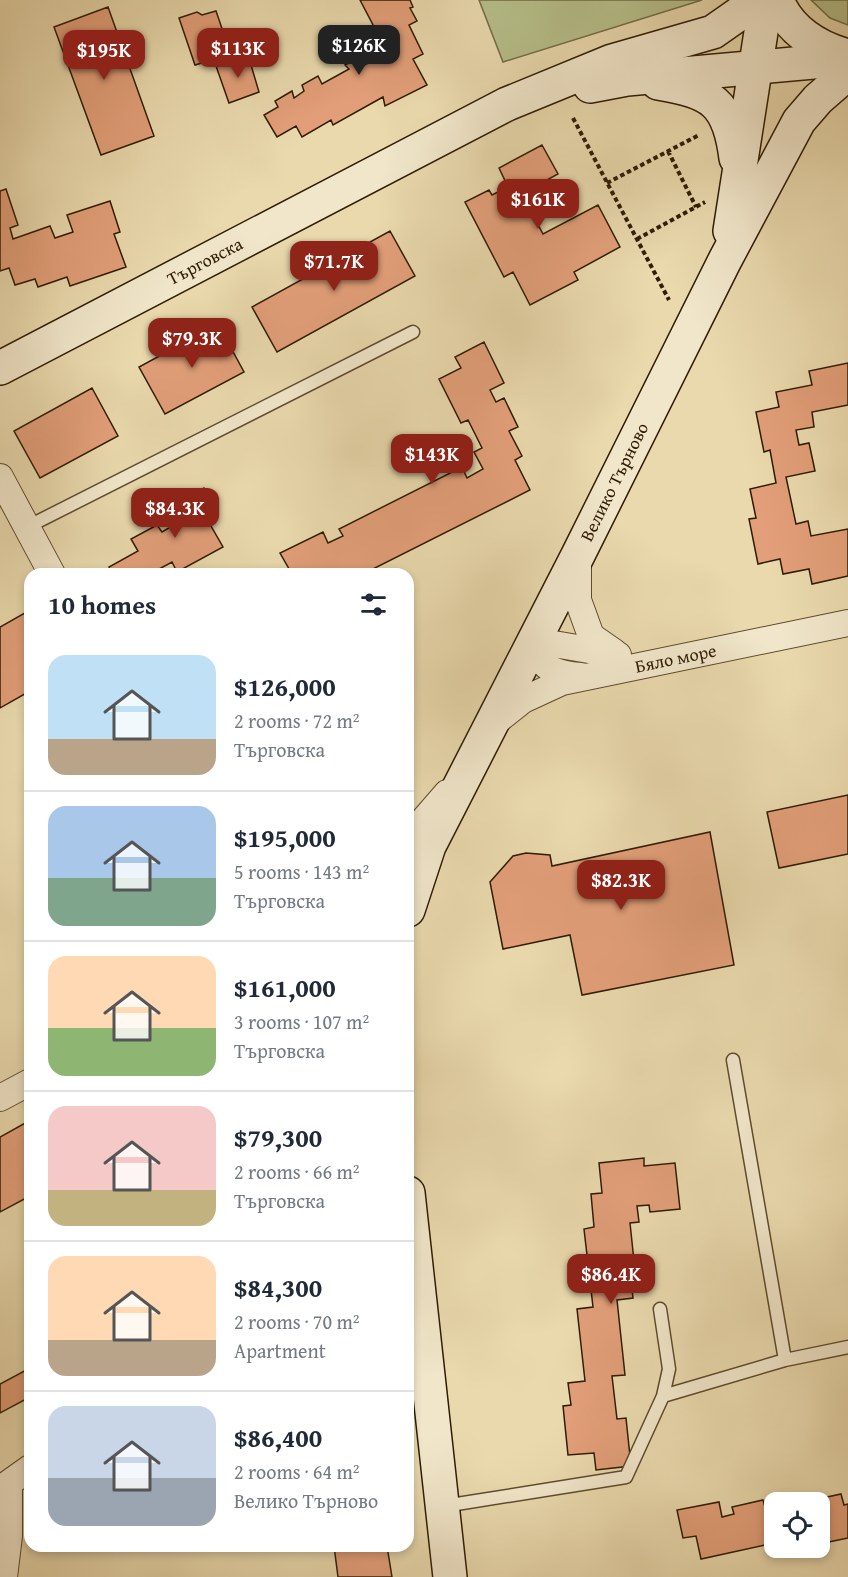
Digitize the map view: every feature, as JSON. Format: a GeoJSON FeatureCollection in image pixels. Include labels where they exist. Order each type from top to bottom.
{"type":"FeatureCollection","features":[{"type":"Feature","properties":{"kind":"street"},"geometry":{"type":"LineString","coordinates":[[507,104],[612,61],[713,32],[743,11],[749,0]]}},
{"type":"Feature","properties":{"kind":"street"},"geometry":{"type":"LineString","coordinates":[[726,189],[757,67],[766,0]]}},
{"type":"Feature","properties":{"kind":"street"},"geometry":{"type":"LineString","coordinates":[[777,0],[781,10],[801,34],[828,51],[848,57]]}},
{"type":"Feature","properties":{"kind":"street"},"geometry":{"type":"LineString","coordinates":[[507,104],[627,79],[848,57]]}},
{"type":"Feature","properties":{"kind":"street","name":"Велико Търново"},"geometry":{"type":"LineString","coordinates":[[414,892],[429,846],[465,772],[578,555],[725,260],[799,121],[818,99],[848,73]]}},
{"type":"Feature","properties":{"kind":"street"},"geometry":{"type":"LineString","coordinates":[[627,79],[682,87],[716,101],[732,128],[726,189],[725,260]]}},
{"type":"Feature","properties":{"kind":"street","name":"Търговска"},"geometry":{"type":"LineString","coordinates":[[0,368],[507,104]]}},
{"type":"Feature","properties":{"kind":"street"},"geometry":{"type":"LineString","coordinates":[[0,477],[49,568]]}},
{"type":"Feature","properties":{"kind":"street","name":"Бяло море"},"geometry":{"type":"LineString","coordinates":[[578,555],[578,600],[591,636],[618,655],[649,663],[848,623]]}},
{"type":"Feature","properties":{"kind":"street"},"geometry":{"type":"LineString","coordinates":[[584,676],[561,674],[542,664],[530,647],[548,643],[618,655]]}},
{"type":"Feature","properties":{"kind":"street"},"geometry":{"type":"LineString","coordinates":[[487,729],[523,700],[562,682],[649,663]]}},
{"type":"Feature","properties":{"kind":"street"},"geometry":{"type":"LineString","coordinates":[[414,831],[465,772]]}},
{"type":"Feature","properties":{"kind":"street"},"geometry":{"type":"LineString","coordinates":[[0,1098],[24,1085]]}},
{"type":"Feature","properties":{"kind":"street"},"geometry":{"type":"LineString","coordinates":[[414,1305],[418,1379],[442,1506],[450,1577]]}},
{"type":"Feature","properties":{"kind":"street"},"geometry":{"type":"LineString","coordinates":[[4,1577],[9,1536],[9,1483],[24,1472]]}},
{"type":"Feature","properties":{"kind":"lane"},"geometry":{"type":"LineString","coordinates":[[27,527],[413,332]]}},
{"type":"Feature","properties":{"kind":"lane"},"geometry":{"type":"LineString","coordinates":[[733,1060],[785,1360]]}},
{"type":"Feature","properties":{"kind":"lane"},"geometry":{"type":"LineString","coordinates":[[442,1506],[626,1477],[663,1396],[669,1369],[660,1309]]}},
{"type":"Feature","properties":{"kind":"lane"},"geometry":{"type":"LineString","coordinates":[[663,1396],[785,1360],[848,1347]]}},
{"type":"Feature","properties":{"kind":"path"},"geometry":{"type":"LineString","coordinates":[[573,118],[669,300]]}},
{"type":"Feature","properties":{"kind":"path"},"geometry":{"type":"LineString","coordinates":[[607,183],[707,131]]}},
{"type":"Feature","properties":{"kind":"path"},"geometry":{"type":"LineString","coordinates":[[668,151],[696,207]]}},
{"type":"Feature","properties":{"kind":"path"},"geometry":{"type":"LineString","coordinates":[[637,239],[726,189]]}},
{"type":"Feature","properties":{"kind":"green space"},"geometry":{"type":"Polygon","coordinates":[[[479,0],[702,0],[503,62],[479,0]]]}},
{"type":"Feature","properties":{"kind":"green space"},"geometry":{"type":"Polygon","coordinates":[[[811,0],[848,0],[848,25],[830,18],[811,0]]]}},
{"type":"Feature","properties":{"kind":"building"},"geometry":{"type":"Polygon","coordinates":[[[360,0],[410,0],[413,7],[410,8],[417,21],[409,25],[423,54],[413,59],[427,85],[385,106],[383,97],[333,125],[331,120],[302,137],[296,126],[277,137],[264,115],[278,107],[275,101],[292,91],[294,98],[304,91],[302,85],[318,76],[322,84],[349,69],[345,65],[360,57],[364,65],[382,57],[378,49],[384,46],[360,0]]]}},
{"type":"Feature","properties":{"kind":"building"},"geometry":{"type":"Polygon","coordinates":[[[108,7],[154,136],[101,155],[54,27],[108,7]]]}},
{"type":"Feature","properties":{"kind":"building"},"geometry":{"type":"Polygon","coordinates":[[[216,11],[229,49],[218,53],[215,59],[195,65],[179,18],[197,12],[202,15],[216,11]]]}},
{"type":"Feature","properties":{"kind":"building"},"geometry":{"type":"Polygon","coordinates":[[[248,55],[259,92],[229,103],[216,66],[248,55]]]}},
{"type":"Feature","properties":{"kind":"building"},"geometry":{"type":"Polygon","coordinates":[[[542,145],[558,174],[543,182],[553,202],[532,213],[543,234],[598,205],[620,247],[574,272],[578,280],[530,305],[513,272],[504,277],[465,202],[489,190],[492,195],[508,187],[499,168],[542,145]]]}},
{"type":"Feature","properties":{"kind":"building"},"geometry":{"type":"Polygon","coordinates":[[[6,189],[18,225],[10,228],[13,239],[50,226],[55,238],[73,232],[67,215],[110,201],[120,232],[114,234],[126,267],[70,286],[67,277],[38,287],[35,279],[15,285],[9,268],[0,271],[0,191],[6,189]]]}},
{"type":"Feature","properties":{"kind":"building"},"geometry":{"type":"Polygon","coordinates":[[[390,231],[415,276],[277,352],[252,307],[390,231]]]}},
{"type":"Feature","properties":{"kind":"building"},"geometry":{"type":"Polygon","coordinates":[[[218,324],[244,372],[165,414],[139,367],[218,324]]]}},
{"type":"Feature","properties":{"kind":"building"},"geometry":{"type":"Polygon","coordinates":[[[484,342],[504,383],[490,390],[496,402],[504,398],[518,427],[509,431],[522,456],[515,460],[530,490],[375,568],[289,568],[280,553],[323,532],[328,543],[343,536],[339,529],[462,467],[467,478],[483,469],[474,452],[482,448],[468,420],[461,423],[439,379],[461,368],[455,357],[484,342]]]}},
{"type":"Feature","properties":{"kind":"building"},"geometry":{"type":"Polygon","coordinates":[[[848,363],[848,405],[812,412],[814,427],[796,430],[799,445],[809,443],[815,471],[786,477],[796,524],[808,521],[811,536],[848,529],[848,576],[812,584],[809,569],[783,574],[780,559],[758,564],[749,519],[756,518],[750,489],[776,483],[770,450],[764,452],[756,412],[779,407],[776,392],[812,385],[809,371],[848,363]]]}},
{"type":"Feature","properties":{"kind":"building"},"geometry":{"type":"Polygon","coordinates":[[[92,388],[118,436],[40,478],[14,431],[92,388]]]}},
{"type":"Feature","properties":{"kind":"building"},"geometry":{"type":"Polygon","coordinates":[[[204,488],[218,513],[207,519],[223,547],[184,568],[175,568],[172,562],[161,568],[110,568],[138,551],[131,539],[157,525],[162,532],[174,525],[165,510],[204,488]]]}},
{"type":"Feature","properties":{"kind":"building"},"geometry":{"type":"Polygon","coordinates":[[[24,613],[24,694],[0,708],[0,627],[24,613]]]}},
{"type":"Feature","properties":{"kind":"building"},"geometry":{"type":"Polygon","coordinates":[[[848,795],[848,854],[779,868],[767,812],[848,795]]]}},
{"type":"Feature","properties":{"kind":"building"},"geometry":{"type":"Polygon","coordinates":[[[710,832],[734,965],[582,995],[570,935],[503,949],[490,882],[513,856],[526,853],[550,855],[552,866],[710,832]]]}},
{"type":"Feature","properties":{"kind":"building"},"geometry":{"type":"Polygon","coordinates":[[[24,1124],[24,1199],[0,1212],[0,1137],[24,1124]]]}},
{"type":"Feature","properties":{"kind":"building"},"geometry":{"type":"Polygon","coordinates":[[[644,1158],[644,1166],[675,1163],[680,1209],[650,1212],[649,1205],[637,1206],[639,1222],[630,1223],[636,1280],[631,1280],[633,1298],[617,1300],[625,1375],[612,1376],[617,1419],[626,1418],[631,1466],[596,1470],[594,1453],[568,1455],[563,1406],[571,1405],[568,1383],[585,1381],[577,1309],[593,1307],[584,1229],[594,1227],[591,1194],[602,1193],[599,1163],[644,1158]]]}},
{"type":"Feature","properties":{"kind":"building"},"geometry":{"type":"Polygon","coordinates":[[[24,1371],[24,1400],[0,1413],[0,1384],[24,1371]]]}},
{"type":"Feature","properties":{"kind":"building"},"geometry":{"type":"Polygon","coordinates":[[[841,1494],[844,1505],[848,1504],[848,1538],[830,1542],[830,1496],[841,1494]]]}},
{"type":"Feature","properties":{"kind":"building"},"geometry":{"type":"Polygon","coordinates":[[[763,1500],[764,1545],[701,1559],[696,1536],[683,1538],[677,1510],[719,1502],[722,1517],[734,1514],[732,1507],[763,1500]]]}},
{"type":"Feature","properties":{"kind":"building"},"geometry":{"type":"Polygon","coordinates":[[[335,1552],[388,1552],[392,1577],[338,1577],[335,1552]]]}}]}
